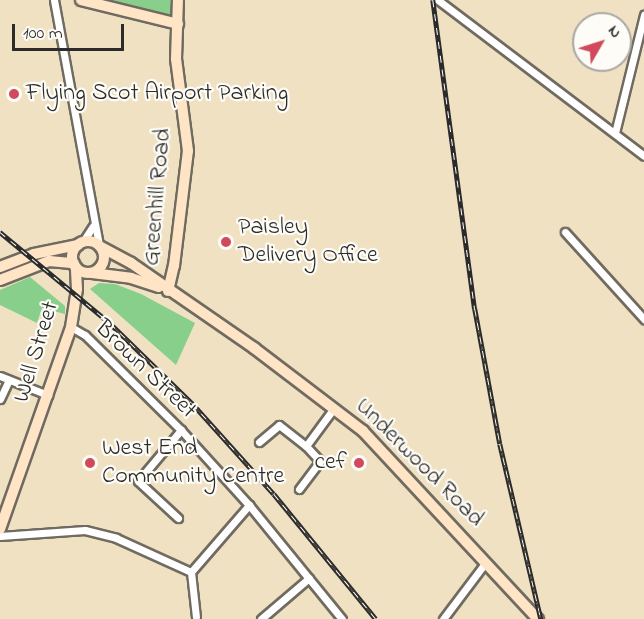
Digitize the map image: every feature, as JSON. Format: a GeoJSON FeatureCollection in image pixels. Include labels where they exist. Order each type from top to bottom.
{"type":"FeatureCollection","features":[{"type":"Feature","properties":{"kind":"main road","name":"Greenhill Road"},"geometry":{"type":"LineString","coordinates":[[168,291],[174,266],[188,151],[176,59],[178,0]]}},
{"type":"Feature","properties":{"kind":"main road"},"geometry":{"type":"LineString","coordinates":[[88,1],[178,24]]}},
{"type":"Feature","properties":{"kind":"main road"},"geometry":{"type":"LineString","coordinates":[[0,267],[34,254],[80,244]]}},
{"type":"Feature","properties":{"kind":"main road","name":"Underwood Road"},"geometry":{"type":"LineString","coordinates":[[80,244],[100,247],[131,263],[363,430],[538,619]]}},
{"type":"Feature","properties":{"kind":"main road","name":"Well Street"},"geometry":{"type":"LineString","coordinates":[[0,529],[71,327],[77,290],[75,265],[80,244]]}},
{"type":"Feature","properties":{"kind":"main road","name":"Well Street"},"geometry":{"type":"LineString","coordinates":[[77,290],[90,273],[102,265],[100,247]]}},
{"type":"Feature","properties":{"kind":"main road"},"geometry":{"type":"LineString","coordinates":[[0,280],[49,261],[75,265]]}},
{"type":"Feature","properties":{"kind":"main road","name":"Underwood Road"},"geometry":{"type":"LineString","coordinates":[[75,265],[90,273],[132,278],[168,291]]}},
{"type":"Feature","properties":{"kind":"street"},"geometry":{"type":"LineString","coordinates":[[54,0],[93,226],[100,247]]}},
{"type":"Feature","properties":{"kind":"street"},"geometry":{"type":"LineString","coordinates":[[438,0],[644,156]]}},
{"type":"Feature","properties":{"kind":"street"},"geometry":{"type":"LineString","coordinates":[[615,133],[644,15]]}},
{"type":"Feature","properties":{"kind":"street"},"geometry":{"type":"LineString","coordinates":[[80,244],[93,226]]}},
{"type":"Feature","properties":{"kind":"street"},"geometry":{"type":"LineString","coordinates":[[565,232],[644,319]]}},
{"type":"Feature","properties":{"kind":"street","name":"Brown Street"},"geometry":{"type":"LineString","coordinates":[[71,327],[85,335],[181,430],[249,505],[342,619]]}},
{"type":"Feature","properties":{"kind":"street"},"geometry":{"type":"LineString","coordinates":[[0,376],[48,395]]}},
{"type":"Feature","properties":{"kind":"street"},"geometry":{"type":"LineString","coordinates":[[0,399],[9,380]]}},
{"type":"Feature","properties":{"kind":"street"},"geometry":{"type":"LineString","coordinates":[[306,446],[334,408]]}},
{"type":"Feature","properties":{"kind":"street"},"geometry":{"type":"LineString","coordinates":[[258,442],[279,424],[320,461],[299,489]]}},
{"type":"Feature","properties":{"kind":"street"},"geometry":{"type":"LineString","coordinates":[[178,518],[138,481],[181,430]]}},
{"type":"Feature","properties":{"kind":"street"},"geometry":{"type":"LineString","coordinates":[[196,617],[191,573],[249,505]]}},
{"type":"Feature","properties":{"kind":"street"},"geometry":{"type":"LineString","coordinates":[[0,536],[85,530],[116,538],[191,573]]}},
{"type":"Feature","properties":{"kind":"street"},"geometry":{"type":"LineString","coordinates":[[443,619],[486,562]]}},
{"type":"Feature","properties":{"kind":"street"},"geometry":{"type":"LineString","coordinates":[[261,619],[309,578]]}},
{"type":"Feature","properties":{"kind":"green space"},"geometry":{"type":"Polygon","coordinates":[[[97,0],[174,0],[174,19],[97,0]]]}},
{"type":"Feature","properties":{"kind":"green space"},"geometry":{"type":"Polygon","coordinates":[[[30,277],[65,306],[65,314],[42,308],[37,323],[0,305],[0,290],[30,277]]]}},
{"type":"Feature","properties":{"kind":"green space"},"geometry":{"type":"Polygon","coordinates":[[[99,283],[115,284],[141,294],[195,323],[176,365],[90,289],[99,283]]]}},
{"type":"Feature","properties":{"kind":"railway"},"geometry":{"type":"LineString","coordinates":[[433,0],[475,309],[500,444],[541,619]]}},
{"type":"Feature","properties":{"kind":"railway"},"geometry":{"type":"LineString","coordinates":[[0,232],[110,323],[192,403],[274,494],[376,619]]}},
{"type":"Feature","properties":{"kind":"place","name":"Flying Scot Airport Parking"},"geometry":{"type":"Point","coordinates":[14,94]}},
{"type":"Feature","properties":{"kind":"place","name":"Paisley Delivery Office"},"geometry":{"type":"Point","coordinates":[226,242]}},
{"type":"Feature","properties":{"kind":"place","name":"West End Community Centre"},"geometry":{"type":"Point","coordinates":[90,463]}},
{"type":"Feature","properties":{"kind":"place","name":"cef"},"geometry":{"type":"Point","coordinates":[359,463]}}]}
